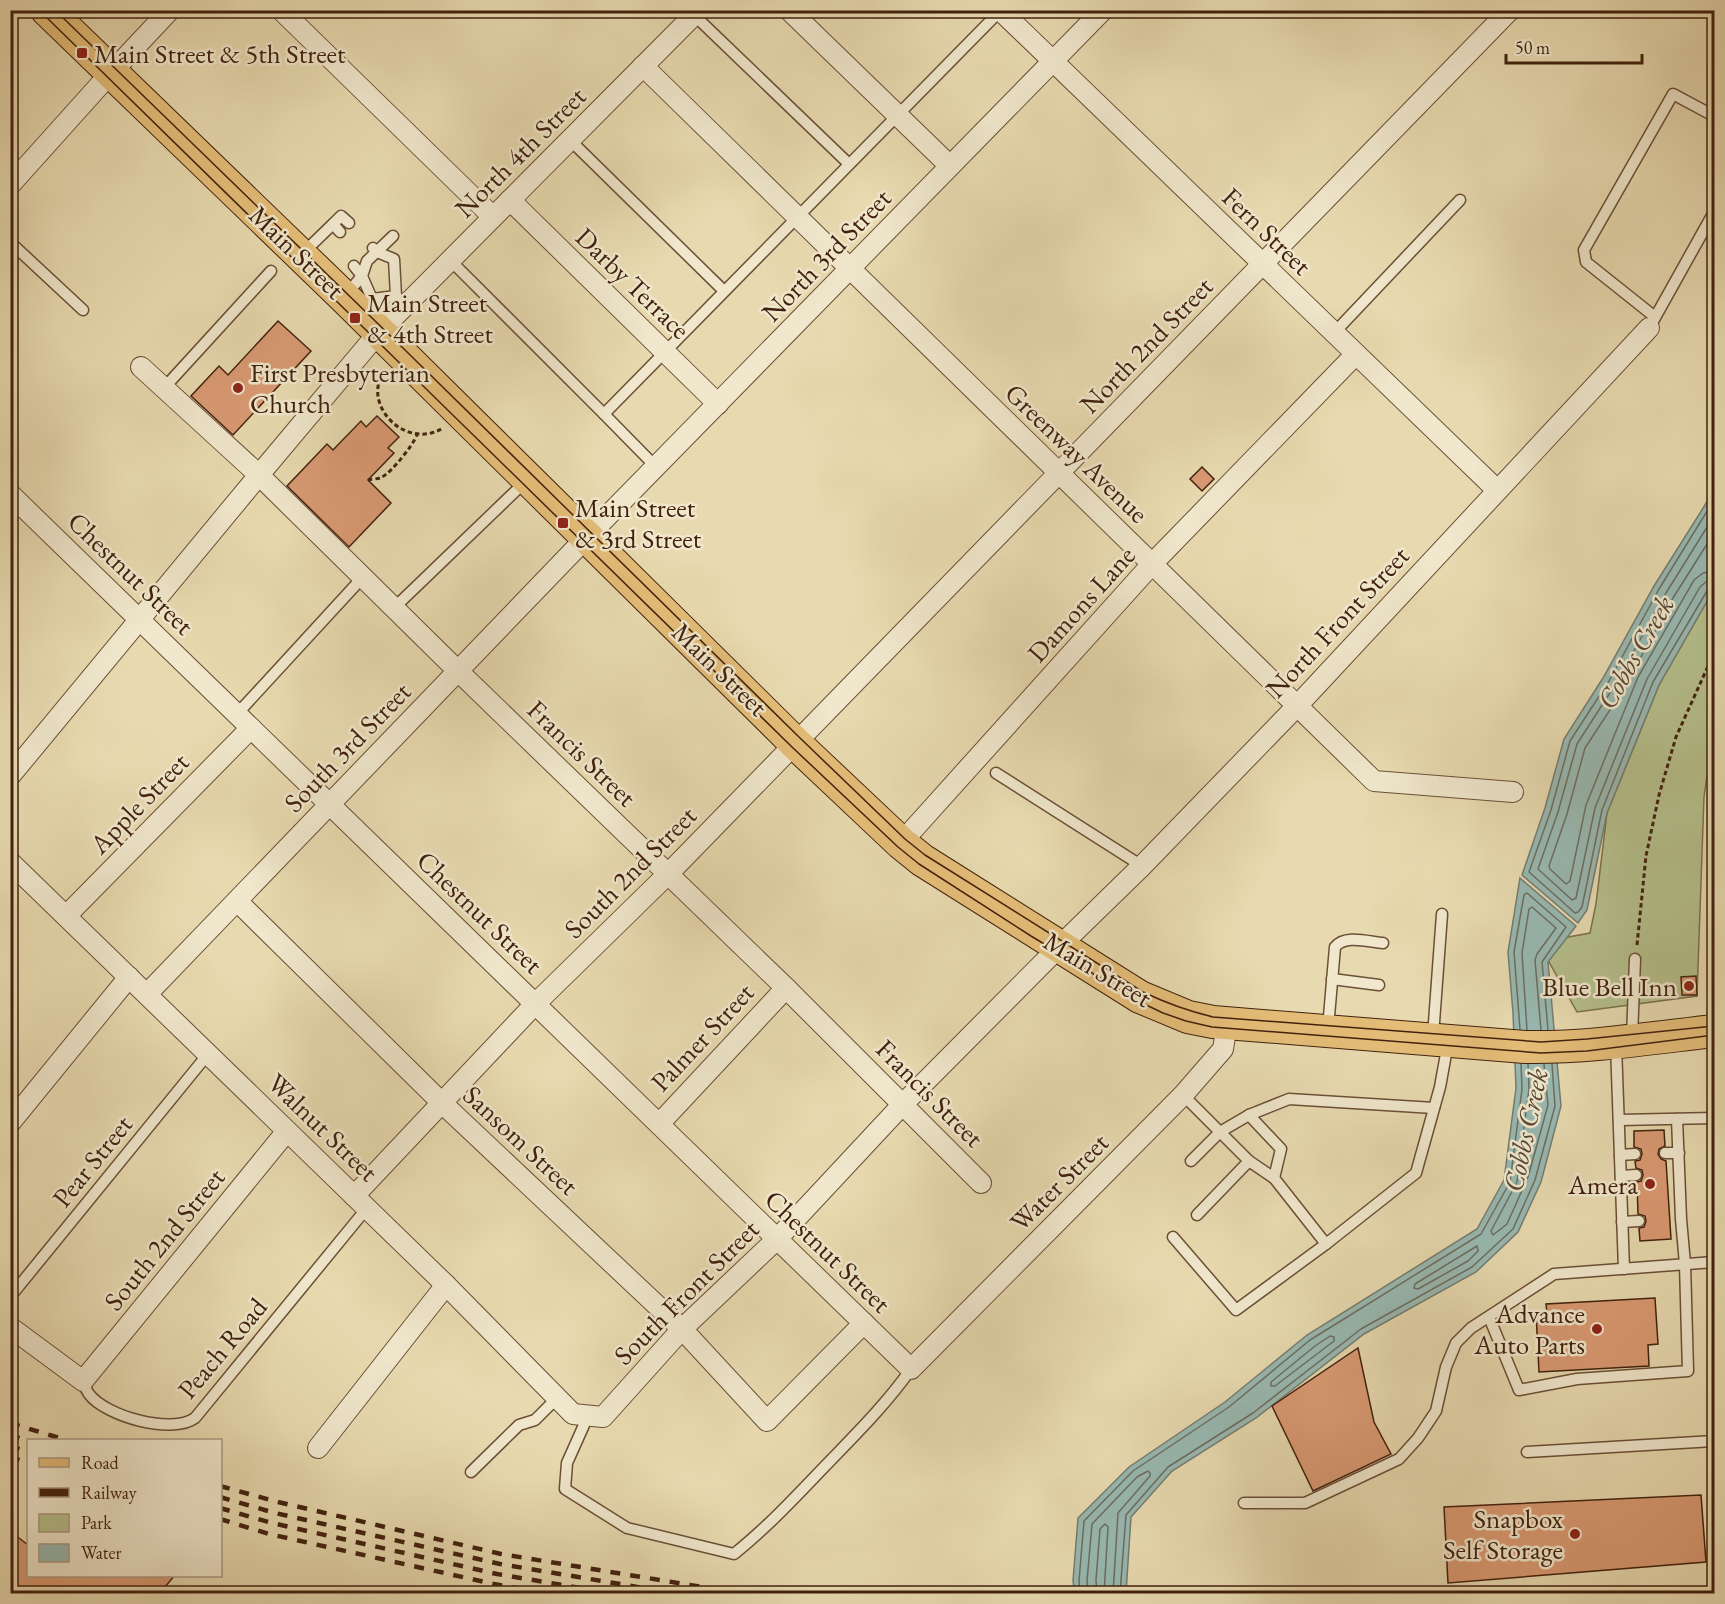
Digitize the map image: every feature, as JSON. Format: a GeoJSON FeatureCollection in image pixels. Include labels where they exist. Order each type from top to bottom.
{"type":"FeatureCollection","features":[{"type":"Feature","properties":{"kind":"main road","name":"Main Street"},"geometry":{"type":"LineString","coordinates":[[47,11],[111,73],[317,244],[353,287],[388,340],[795,742],[901,843],[922,860],[1140,997],[1188,1017],[1227,1024],[1505,1045],[1540,1047],[1612,1042],[1714,1030]]}},
{"type":"Feature","properties":{"kind":"street"},"geometry":{"type":"LineString","coordinates":[[10,185],[170,10]]}},
{"type":"Feature","properties":{"kind":"street"},"geometry":{"type":"LineString","coordinates":[[280,10],[493,217]]}},
{"type":"Feature","properties":{"kind":"street"},"geometry":{"type":"LineString","coordinates":[[789,10],[950,166]]}},
{"type":"Feature","properties":{"kind":"street","name":"North 3rd Street"},"geometry":{"type":"LineString","coordinates":[[587,538],[1103,10]]}},
{"type":"Feature","properties":{"kind":"street","name":"North 2nd Street"},"geometry":{"type":"LineString","coordinates":[[795,742],[1510,10]]}},
{"type":"Feature","properties":{"kind":"street","name":"Fern Street"},"geometry":{"type":"LineString","coordinates":[[1000,11],[1497,490]]}},
{"type":"Feature","properties":{"kind":"street","name":"North 4th Street"},"geometry":{"type":"LineString","coordinates":[[10,776],[259,474],[388,340],[401,300],[450,260],[697,13]]}},
{"type":"Feature","properties":{"kind":"street","name":"Greenway Avenue"},"geometry":{"type":"LineString","coordinates":[[643,66],[1374,781],[1513,792]]}},
{"type":"Feature","properties":{"kind":"street","name":"Darby Terrace"},"geometry":{"type":"LineString","coordinates":[[510,201],[718,404]]}},
{"type":"Feature","properties":{"kind":"street","name":"North Front Street"},"geometry":{"type":"LineString","coordinates":[[1059,947],[1142,866],[1297,706],[1652,322]]}},
{"type":"Feature","properties":{"kind":"street","name":"Damons Lane"},"geometry":{"type":"LineString","coordinates":[[901,843],[1152,564],[1356,354]]}},
{"type":"Feature","properties":{"kind":"street","name":"Francis Street"},"geometry":{"type":"LineString","coordinates":[[141,367],[259,474],[458,671],[669,873],[981,1183]]}},
{"type":"Feature","properties":{"kind":"street","name":"Chestnut Street"},"geometry":{"type":"LineString","coordinates":[[10,494],[911,1369]]}},
{"type":"Feature","properties":{"kind":"street","name":"South 3rd Street"},"geometry":{"type":"LineString","coordinates":[[147,994],[587,538]]}},
{"type":"Feature","properties":{"kind":"street","name":"Apple Street"},"geometry":{"type":"LineString","coordinates":[[66,916],[244,721]]}},
{"type":"Feature","properties":{"kind":"street","name":"South 2nd Street"},"geometry":{"type":"LineString","coordinates":[[361,1202],[442,1103],[535,1004],[669,873],[795,742]]}},
{"type":"Feature","properties":{"kind":"street","name":"Walnut Street"},"geometry":{"type":"LineString","coordinates":[[10,862],[446,1285],[573,1414],[595,1416]]}},
{"type":"Feature","properties":{"kind":"street","name":"Sansom Street"},"geometry":{"type":"LineString","coordinates":[[237,901],[442,1103],[682,1329],[767,1421],[864,1323]]}},
{"type":"Feature","properties":{"kind":"street","name":"South Front Street"},"geometry":{"type":"LineString","coordinates":[[595,1416],[777,1239],[903,1104],[1059,947]]}},
{"type":"Feature","properties":{"kind":"street"},"geometry":{"type":"LineString","coordinates":[[10,1123],[129,977]]}},
{"type":"Feature","properties":{"kind":"street","name":"Palmer Street"},"geometry":{"type":"LineString","coordinates":[[659,1124],[786,988]]}},
{"type":"Feature","properties":{"kind":"street","name":"Water Street"},"geometry":{"type":"LineString","coordinates":[[911,1369],[1184,1095],[1223,1049],[1227,1024]]}},
{"type":"Feature","properties":{"kind":"street","name":"South 2nd Street"},"geometry":{"type":"LineString","coordinates":[[83,1381],[287,1131]]}},
{"type":"Feature","properties":{"kind":"street"},"geometry":{"type":"LineString","coordinates":[[318,1448],[446,1285]]}},
{"type":"Feature","properties":{"kind":"street"},"geometry":{"type":"LineString","coordinates":[[10,1327],[83,1381]]}},
{"type":"Feature","properties":{"kind":"lane"},"geometry":{"type":"LineString","coordinates":[[604,414],[1000,11]]}},
{"type":"Feature","properties":{"kind":"lane"},"geometry":{"type":"LineString","coordinates":[[697,13],[849,164]]}},
{"type":"Feature","properties":{"kind":"lane"},"geometry":{"type":"LineString","coordinates":[[1714,116],[1674,94],[1584,250],[1586,262],[1652,322],[1714,212]]}},
{"type":"Feature","properties":{"kind":"lane"},"geometry":{"type":"LineString","coordinates":[[570,140],[724,291]]}},
{"type":"Feature","properties":{"kind":"lane"},"geometry":{"type":"LineString","coordinates":[[1334,333],[1460,200]]}},
{"type":"Feature","properties":{"kind":"lane"},"geometry":{"type":"LineString","coordinates":[[317,244],[336,228],[341,216],[349,223]]}},
{"type":"Feature","properties":{"kind":"lane"},"geometry":{"type":"LineString","coordinates":[[353,287],[365,259],[393,236]]}},
{"type":"Feature","properties":{"kind":"lane"},"geometry":{"type":"LineString","coordinates":[[10,242],[83,310]]}},
{"type":"Feature","properties":{"kind":"lane"},"geometry":{"type":"LineString","coordinates":[[353,287],[372,299],[401,300],[394,259],[375,250]]}},
{"type":"Feature","properties":{"kind":"lane"},"geometry":{"type":"LineString","coordinates":[[450,260],[656,467]]}},
{"type":"Feature","properties":{"kind":"lane"},"geometry":{"type":"LineString","coordinates":[[353,287],[354,267]]}},
{"type":"Feature","properties":{"kind":"lane"},"geometry":{"type":"LineString","coordinates":[[164,388],[271,271]]}},
{"type":"Feature","properties":{"kind":"lane"},"geometry":{"type":"LineString","coordinates":[[394,608],[528,479]]}},
{"type":"Feature","properties":{"kind":"lane"},"geometry":{"type":"LineString","coordinates":[[244,721],[363,577]]}},
{"type":"Feature","properties":{"kind":"lane"},"geometry":{"type":"LineString","coordinates":[[996,772],[1142,866]]}},
{"type":"Feature","properties":{"kind":"lane"},"geometry":{"type":"LineString","coordinates":[[1173,1237],[1236,1310],[1326,1244],[1416,1173],[1440,1087],[1442,914]]}},
{"type":"Feature","properties":{"kind":"lane"},"geometry":{"type":"LineString","coordinates":[[1328,1031],[1335,947],[1346,939],[1383,943]]}},
{"type":"Feature","properties":{"kind":"lane"},"geometry":{"type":"LineString","coordinates":[[1624,1269],[1619,1120],[1612,1042],[1635,959]]}},
{"type":"Feature","properties":{"kind":"lane"},"geometry":{"type":"LineString","coordinates":[[1332,979],[1380,985]]}},
{"type":"Feature","properties":{"kind":"lane","name":"Pear Street"},"geometry":{"type":"LineString","coordinates":[[10,1297],[208,1054]]}},
{"type":"Feature","properties":{"kind":"lane"},"geometry":{"type":"LineString","coordinates":[[1184,1095],[1249,1161],[1274,1178],[1326,1244]]}},
{"type":"Feature","properties":{"kind":"lane"},"geometry":{"type":"LineString","coordinates":[[1191,1161],[1220,1132],[1249,1116],[1289,1099],[1434,1108]]}},
{"type":"Feature","properties":{"kind":"lane"},"geometry":{"type":"LineString","coordinates":[[1249,1116],[1281,1149],[1274,1178]]}},
{"type":"Feature","properties":{"kind":"lane"},"geometry":{"type":"LineString","coordinates":[[1619,1120],[1714,1118]]}},
{"type":"Feature","properties":{"kind":"lane"},"geometry":{"type":"LineString","coordinates":[[1489,1317],[1520,1390],[1577,1379],[1688,1371],[1685,1264],[1675,1219],[1680,1174],[1677,1119]]}},
{"type":"Feature","properties":{"kind":"lane"},"geometry":{"type":"LineString","coordinates":[[1665,1153],[1679,1153]]}},
{"type":"Feature","properties":{"kind":"lane"},"geometry":{"type":"LineString","coordinates":[[1620,1155],[1635,1154]]}},
{"type":"Feature","properties":{"kind":"lane"},"geometry":{"type":"LineString","coordinates":[[1197,1215],[1249,1161]]}},
{"type":"Feature","properties":{"kind":"lane"},"geometry":{"type":"LineString","coordinates":[[1667,1174],[1680,1174]]}},
{"type":"Feature","properties":{"kind":"lane"},"geometry":{"type":"LineString","coordinates":[[1621,1176],[1636,1175]]}},
{"type":"Feature","properties":{"kind":"lane","name":"Peach Road"},"geometry":{"type":"LineString","coordinates":[[83,1381],[89,1395],[124,1417],[148,1423],[189,1422],[195,1418],[361,1202]]}},
{"type":"Feature","properties":{"kind":"lane"},"geometry":{"type":"LineString","coordinates":[[1622,1222],[1639,1221]]}},
{"type":"Feature","properties":{"kind":"lane"},"geometry":{"type":"LineString","coordinates":[[1244,1503],[1305,1503],[1399,1459],[1418,1438],[1436,1411],[1446,1367],[1456,1343],[1471,1329],[1554,1274],[1714,1262]]}},
{"type":"Feature","properties":{"kind":"lane"},"geometry":{"type":"LineString","coordinates":[[595,1416],[567,1463],[566,1489],[627,1528],[734,1554],[764,1530],[875,1415],[911,1369]]}},
{"type":"Feature","properties":{"kind":"lane"},"geometry":{"type":"LineString","coordinates":[[471,1472],[519,1425],[536,1420],[557,1398]]}},
{"type":"Feature","properties":{"kind":"lane"},"geometry":{"type":"LineString","coordinates":[[1527,1452],[1714,1441]]}},
{"type":"Feature","properties":{"kind":"path"},"geometry":{"type":"LineString","coordinates":[[388,340],[378,399],[390,420],[397,427],[417,435],[436,433],[461,413]]}},
{"type":"Feature","properties":{"kind":"path"},"geometry":{"type":"LineString","coordinates":[[368,480],[382,477],[407,452],[417,435]]}},
{"type":"Feature","properties":{"kind":"path"},"geometry":{"type":"LineString","coordinates":[[1635,959],[1646,856],[1659,795],[1676,737],[1714,653]]}},
{"type":"Feature","properties":{"kind":"green space"},"geometry":{"type":"Polygon","coordinates":[[[1714,589],[1714,726],[1704,797],[1697,996],[1577,1012],[1544,953],[1552,940],[1590,933],[1596,904],[1607,813],[1659,685],[1714,589]]]}},
{"type":"Feature","properties":{"kind":"water","name":"Cobbs Creek"},"geometry":{"type":"Polygon","coordinates":[[[1714,488],[1714,589],[1659,685],[1607,813],[1587,910],[1578,923],[1522,875],[1545,808],[1564,739],[1603,678],[1654,586],[1714,488]]]}},
{"type":"Feature","properties":{"kind":"water","name":"Cobbs Creek"},"geometry":{"type":"Polygon","coordinates":[[[1520,878],[1576,926],[1548,962],[1561,1106],[1541,1182],[1518,1232],[1476,1272],[1364,1334],[1256,1418],[1172,1471],[1131,1517],[1126,1593],[1075,1594],[1073,1581],[1078,1518],[1129,1467],[1225,1402],[1307,1335],[1477,1229],[1504,1180],[1516,1088],[1508,952],[1520,878]]]}},
{"type":"Feature","properties":{"kind":"building","name":"First Presbyterian Church"},"geometry":{"type":"Polygon","coordinates":[[[278,321],[311,351],[233,435],[191,396],[219,366],[228,375],[278,321]]]}},
{"type":"Feature","properties":{"kind":"building"},"geometry":{"type":"Polygon","coordinates":[[[377,416],[399,437],[388,448],[394,453],[368,480],[391,503],[349,547],[287,486],[327,444],[333,450],[361,421],[366,427],[377,416]]]}},
{"type":"Feature","properties":{"kind":"building"},"geometry":{"type":"Polygon","coordinates":[[[1202,467],[1214,479],[1202,491],[1190,479],[1202,467]]]}},
{"type":"Feature","properties":{"kind":"building","name":"Blue Bell Inn"},"geometry":{"type":"Polygon","coordinates":[[[1696,976],[1697,995],[1682,995],[1681,977],[1696,976]]]}},
{"type":"Feature","properties":{"kind":"building"},"geometry":{"type":"Polygon","coordinates":[[[1664,1130],[1665,1146],[1659,1149],[1658,1154],[1666,1161],[1671,1239],[1640,1241],[1639,1228],[1644,1227],[1646,1221],[1645,1216],[1638,1214],[1637,1182],[1641,1181],[1643,1175],[1642,1170],[1636,1168],[1635,1161],[1640,1160],[1642,1154],[1641,1149],[1634,1147],[1634,1131],[1664,1130]]]}},
{"type":"Feature","properties":{"kind":"building","name":"Advance Auto Parts"},"geometry":{"type":"Polygon","coordinates":[[[1655,1298],[1658,1344],[1648,1345],[1649,1366],[1539,1372],[1536,1313],[1547,1313],[1546,1304],[1655,1298]]]}},
{"type":"Feature","properties":{"kind":"building"},"geometry":{"type":"Polygon","coordinates":[[[1358,1348],[1374,1422],[1391,1454],[1313,1491],[1272,1406],[1358,1348]]]}},
{"type":"Feature","properties":{"kind":"building","name":"Snapbox Self Storage"},"geometry":{"type":"Polygon","coordinates":[[[1701,1495],[1706,1562],[1448,1583],[1444,1507],[1701,1495]]]}},
{"type":"Feature","properties":{"kind":"building"},"geometry":{"type":"Polygon","coordinates":[[[10,1531],[27,1544],[27,1577],[173,1577],[160,1593],[10,1593],[10,1531]]]}},
{"type":"Feature","properties":{"kind":"tram line"},"geometry":{"type":"LineString","coordinates":[[39,10],[792,747],[898,847],[919,864],[1031,936],[1138,1001],[1163,1013],[1212,1027],[1541,1053],[1587,1051],[1714,1035]]}},
{"type":"Feature","properties":{"kind":"tram line"},"geometry":{"type":"LineString","coordinates":[[55,10],[905,839],[925,855],[1143,992],[1160,1000],[1213,1017],[1541,1042],[1714,1026]]}},
{"type":"Feature","properties":{"kind":"railway"},"geometry":{"type":"LineString","coordinates":[[10,1423],[63,1439]]}},
{"type":"Feature","properties":{"kind":"railway"},"geometry":{"type":"LineString","coordinates":[[10,1435],[27,1441]]}},
{"type":"Feature","properties":{"kind":"railway"},"geometry":{"type":"LineString","coordinates":[[10,1446],[27,1452]]}},
{"type":"Feature","properties":{"kind":"railway"},"geometry":{"type":"LineString","coordinates":[[10,1457],[27,1463]]}},
{"type":"Feature","properties":{"kind":"railway"},"geometry":{"type":"LineString","coordinates":[[222,1487],[278,1502],[501,1554],[745,1594]]}},
{"type":"Feature","properties":{"kind":"railway"},"geometry":{"type":"LineString","coordinates":[[222,1498],[275,1513],[500,1564],[680,1594]]}},
{"type":"Feature","properties":{"kind":"railway"},"geometry":{"type":"LineString","coordinates":[[222,1509],[272,1523],[497,1574],[616,1594]]}},
{"type":"Feature","properties":{"kind":"railway"},"geometry":{"type":"LineString","coordinates":[[222,1520],[269,1534],[494,1584],[551,1594]]}},
{"type":"Feature","properties":{"kind":"place","name":"Main Street & 5th Street"},"geometry":{"type":"Point","coordinates":[82,53]}},
{"type":"Feature","properties":{"kind":"place","name":"Main Street & 4th Street"},"geometry":{"type":"Point","coordinates":[355,318]}},
{"type":"Feature","properties":{"kind":"place","name":"First Presbyterian Church"},"geometry":{"type":"Point","coordinates":[238,388]}},
{"type":"Feature","properties":{"kind":"place","name":"Main Street & 3rd Street"},"geometry":{"type":"Point","coordinates":[563,523]}},
{"type":"Feature","properties":{"kind":"place","name":"Blue Bell Inn"},"geometry":{"type":"Point","coordinates":[1689,986]}},
{"type":"Feature","properties":{"kind":"place","name":"Amera"},"geometry":{"type":"Point","coordinates":[1650,1184]}},
{"type":"Feature","properties":{"kind":"place","name":"Advance Auto Parts"},"geometry":{"type":"Point","coordinates":[1597,1329]}},
{"type":"Feature","properties":{"kind":"place","name":"Snapbox Self Storage"},"geometry":{"type":"Point","coordinates":[1575,1534]}}]}
